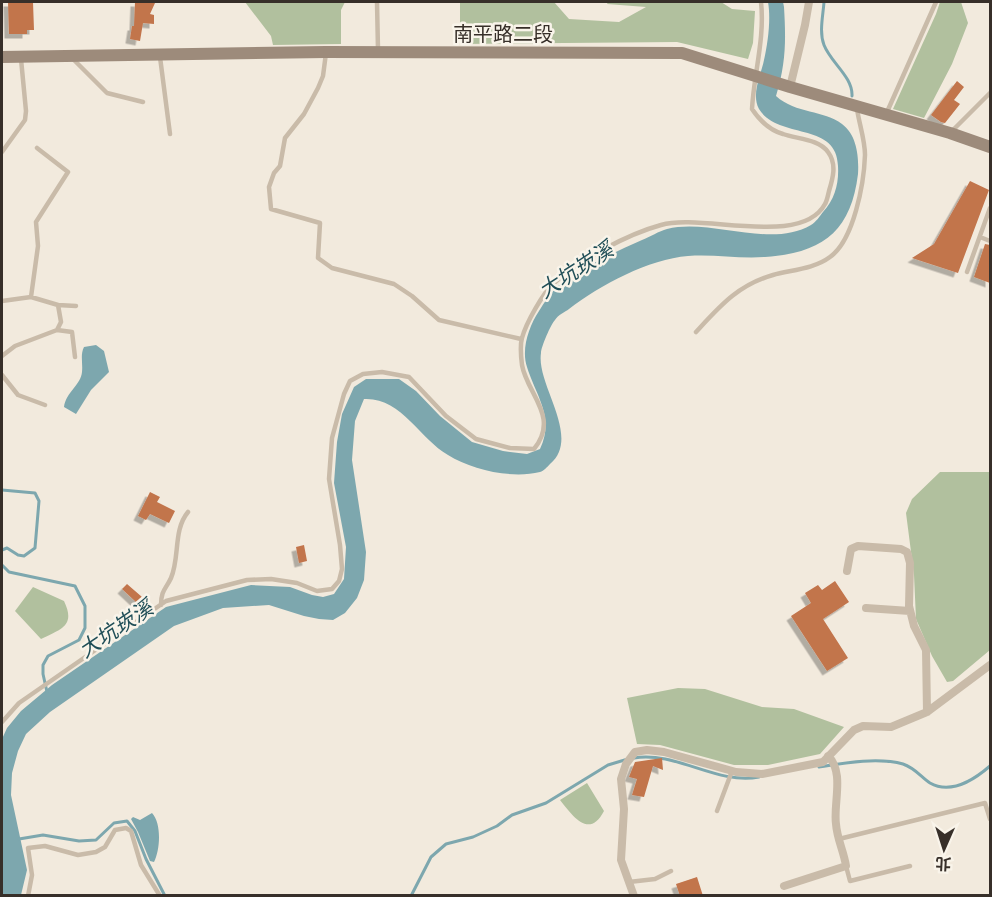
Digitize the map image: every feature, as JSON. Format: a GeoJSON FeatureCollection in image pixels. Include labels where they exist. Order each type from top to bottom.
{"type":"FeatureCollection","features":[{"type":"Feature","properties":{"kind":"street"},"geometry":{"type":"LineString","coordinates":[[786,86],[805,25],[809,2]]}},
{"type":"Feature","properties":{"kind":"street","name":"南平路二段"},"geometry":{"type":"LineString","coordinates":[[2,57],[326,51],[682,53],[990,147]]}},
{"type":"Feature","properties":{"kind":"street"},"geometry":{"type":"LineString","coordinates":[[846,571],[851,549],[858,546],[901,549],[907,552],[910,562],[910,611],[914,626],[926,650],[927,712]]}},
{"type":"Feature","properties":{"kind":"street"},"geometry":{"type":"LineString","coordinates":[[866,608],[910,611]]}},
{"type":"Feature","properties":{"kind":"street"},"geometry":{"type":"LineString","coordinates":[[634,896],[621,860],[624,809],[621,779],[626,764],[635,752],[647,750],[664,752],[732,771],[762,774],[823,762],[830,758],[854,729],[863,726],[891,727],[927,712],[990,665]]}},
{"type":"Feature","properties":{"kind":"street"},"geometry":{"type":"LineString","coordinates":[[784,886],[846,866],[836,824],[837,772],[830,758]]}},
{"type":"Feature","properties":{"kind":"lane"},"geometry":{"type":"LineString","coordinates":[[377,2],[378,52]]}},
{"type":"Feature","properties":{"kind":"lane"},"geometry":{"type":"LineString","coordinates":[[2,721],[19,703],[166,601],[247,580],[272,579],[297,583],[317,591],[332,589],[339,581],[342,569],[329,479],[333,438],[344,394],[350,381],[363,374],[382,372],[409,377],[446,416],[476,439],[510,448],[534,448],[541,440],[544,424],[541,410],[522,366],[521,339],[535,311],[553,284],[621,240],[662,224],[689,222],[749,228],[778,227],[810,220],[825,205],[834,166],[828,151],[812,141],[781,134],[762,123],[752,110],[760,54],[761,2]]}},
{"type":"Feature","properties":{"kind":"lane"},"geometry":{"type":"LineString","coordinates":[[886,115],[936,2]]}},
{"type":"Feature","properties":{"kind":"lane"},"geometry":{"type":"LineString","coordinates":[[326,51],[323,76],[318,88],[304,114],[285,138],[280,166],[274,173],[269,187],[271,209],[320,224],[318,258],[332,268],[394,284],[412,296],[439,320],[521,339]]}},
{"type":"Feature","properties":{"kind":"lane"},"geometry":{"type":"LineString","coordinates":[[160,54],[170,134]]}},
{"type":"Feature","properties":{"kind":"lane"},"geometry":{"type":"LineString","coordinates":[[2,152],[25,120],[20,56]]}},
{"type":"Feature","properties":{"kind":"lane"},"geometry":{"type":"LineString","coordinates":[[70,56],[107,93],[143,102]]}},
{"type":"Feature","properties":{"kind":"lane"},"geometry":{"type":"LineString","coordinates":[[950,133],[990,93]]}},
{"type":"Feature","properties":{"kind":"lane"},"geometry":{"type":"LineString","coordinates":[[696,332],[730,296],[744,287],[771,276],[808,267],[831,257],[847,234],[860,200],[865,152],[856,106]]}},
{"type":"Feature","properties":{"kind":"lane"},"geometry":{"type":"LineString","coordinates":[[31,297],[38,246],[36,222],[68,172],[37,148]]}},
{"type":"Feature","properties":{"kind":"lane"},"geometry":{"type":"LineString","coordinates":[[967,272],[990,208]]}},
{"type":"Feature","properties":{"kind":"lane"},"geometry":{"type":"LineString","coordinates":[[980,237],[990,241]]}},
{"type":"Feature","properties":{"kind":"lane"},"geometry":{"type":"LineString","coordinates":[[2,301],[31,297],[58,305],[76,306]]}},
{"type":"Feature","properties":{"kind":"lane"},"geometry":{"type":"LineString","coordinates":[[57,330],[61,322],[58,305]]}},
{"type":"Feature","properties":{"kind":"lane"},"geometry":{"type":"LineString","coordinates":[[2,356],[15,346],[57,330],[72,332],[75,357]]}},
{"type":"Feature","properties":{"kind":"lane"},"geometry":{"type":"LineString","coordinates":[[2,375],[18,395],[45,405]]}},
{"type":"Feature","properties":{"kind":"lane"},"geometry":{"type":"LineString","coordinates":[[161,605],[164,587],[173,569],[182,519],[188,512]]}},
{"type":"Feature","properties":{"kind":"lane"},"geometry":{"type":"LineString","coordinates":[[717,811],[732,771]]}},
{"type":"Feature","properties":{"kind":"lane"},"geometry":{"type":"LineString","coordinates":[[839,839],[985,803],[990,819]]}},
{"type":"Feature","properties":{"kind":"lane"},"geometry":{"type":"LineString","coordinates":[[28,896],[32,875],[28,848],[45,846],[78,855],[96,852],[105,847],[115,830],[126,828],[130,831],[141,865],[160,896]]}},
{"type":"Feature","properties":{"kind":"lane"},"geometry":{"type":"LineString","coordinates":[[846,866],[850,881],[910,866]]}},
{"type":"Feature","properties":{"kind":"lane"},"geometry":{"type":"LineString","coordinates":[[629,882],[655,879],[671,871]]}},
{"type":"Feature","properties":{"kind":"green space"},"geometry":{"type":"Polygon","coordinates":[[[245,2],[345,2],[341,10],[341,44],[273,45],[271,36],[245,2]]]}},
{"type":"Feature","properties":{"kind":"green space"},"geometry":{"type":"Polygon","coordinates":[[[460,2],[554,2],[569,19],[619,22],[646,7],[607,4],[608,2],[721,2],[732,9],[755,11],[753,43],[748,59],[677,42],[460,44],[460,2]]]}},
{"type":"Feature","properties":{"kind":"green space"},"geometry":{"type":"Polygon","coordinates":[[[940,2],[961,2],[968,23],[952,64],[924,118],[893,109],[940,2]]]}},
{"type":"Feature","properties":{"kind":"green space"},"geometry":{"type":"Polygon","coordinates":[[[940,472],[990,472],[990,650],[953,681],[947,682],[932,656],[916,619],[914,575],[906,513],[912,499],[940,472]]]}},
{"type":"Feature","properties":{"kind":"green space"},"geometry":{"type":"Polygon","coordinates":[[[33,587],[64,601],[67,609],[68,616],[64,626],[41,639],[15,611],[33,587]]]}},
{"type":"Feature","properties":{"kind":"green space"},"geometry":{"type":"Polygon","coordinates":[[[678,688],[705,689],[762,707],[794,709],[844,727],[820,754],[768,765],[734,765],[660,745],[637,744],[627,698],[678,688]]]}},
{"type":"Feature","properties":{"kind":"green space"},"geometry":{"type":"Polygon","coordinates":[[[587,783],[604,811],[592,824],[575,818],[560,800],[587,783]]]}},
{"type":"Feature","properties":{"kind":"water"},"geometry":{"type":"Polygon","coordinates":[[[768,2],[783,2],[784,7],[784,52],[776,96],[792,106],[835,120],[847,129],[854,140],[858,174],[849,211],[841,225],[818,244],[785,255],[688,256],[657,262],[610,282],[558,317],[551,326],[543,346],[541,366],[556,410],[561,440],[559,453],[541,471],[529,474],[505,474],[469,465],[438,448],[409,420],[389,405],[377,400],[364,399],[355,421],[352,460],[366,552],[364,580],[357,598],[345,613],[333,620],[304,616],[269,605],[223,608],[174,626],[50,712],[26,734],[12,773],[11,795],[27,870],[21,895],[2,896],[2,739],[7,728],[21,711],[52,685],[166,607],[251,585],[290,587],[323,597],[334,594],[344,579],[346,547],[334,483],[337,442],[342,414],[354,387],[366,379],[399,379],[416,391],[440,416],[472,442],[503,451],[527,454],[540,449],[546,427],[542,407],[525,360],[526,345],[535,317],[558,286],[599,260],[667,229],[702,227],[777,234],[795,232],[818,219],[831,202],[837,185],[838,166],[835,152],[828,142],[818,136],[779,125],[768,119],[757,103],[757,84],[768,38],[768,2]]]}},
{"type":"Feature","properties":{"kind":"water"},"geometry":{"type":"Polygon","coordinates":[[[96,345],[104,351],[109,372],[91,390],[76,414],[64,407],[65,402],[81,377],[84,347],[96,345]]]}},
{"type":"Feature","properties":{"kind":"water"},"geometry":{"type":"Polygon","coordinates":[[[152,813],[159,837],[154,862],[150,861],[131,819],[133,817],[140,820],[152,813]]]}},
{"type":"Feature","properties":{"kind":"building"},"geometry":{"type":"Polygon","coordinates":[[[8,2],[33,2],[34,30],[27,30],[27,34],[9,34],[8,2]]]}},
{"type":"Feature","properties":{"kind":"building"},"geometry":{"type":"Polygon","coordinates":[[[135,2],[155,3],[150,14],[154,15],[154,24],[143,23],[140,41],[130,39],[132,26],[134,26],[135,2]]]}},
{"type":"Feature","properties":{"kind":"building"},"geometry":{"type":"Polygon","coordinates":[[[957,81],[964,87],[954,100],[960,104],[945,123],[941,122],[931,115],[957,81]]]}},
{"type":"Feature","properties":{"kind":"building"},"geometry":{"type":"Polygon","coordinates":[[[970,181],[989,190],[958,273],[912,258],[934,244],[970,181]]]}},
{"type":"Feature","properties":{"kind":"building"},"geometry":{"type":"Polygon","coordinates":[[[985,244],[990,245],[990,283],[974,277],[985,244]]]}},
{"type":"Feature","properties":{"kind":"building"},"geometry":{"type":"Polygon","coordinates":[[[150,492],[160,497],[157,502],[175,511],[169,523],[150,514],[146,520],[138,516],[150,492]]]}},
{"type":"Feature","properties":{"kind":"building"},"geometry":{"type":"Polygon","coordinates":[[[304,545],[307,561],[299,563],[296,547],[304,545]]]}},
{"type":"Feature","properties":{"kind":"building"},"geometry":{"type":"Polygon","coordinates":[[[835,581],[849,602],[823,619],[848,658],[827,671],[791,616],[811,603],[805,593],[818,585],[822,590],[835,581]]]}},
{"type":"Feature","properties":{"kind":"building"},"geometry":{"type":"Polygon","coordinates":[[[127,584],[142,597],[136,602],[122,589],[127,584]]]}},
{"type":"Feature","properties":{"kind":"building"},"geometry":{"type":"Polygon","coordinates":[[[662,758],[663,770],[653,766],[644,797],[632,795],[637,779],[629,777],[635,762],[662,758]]]}},
{"type":"Feature","properties":{"kind":"building"},"geometry":{"type":"Polygon","coordinates":[[[697,877],[703,896],[680,896],[676,884],[697,877]]]}},
{"type":"Feature","properties":{"kind":"waterway"},"geometry":{"type":"LineString","coordinates":[[824,2],[822,29],[824,45],[849,83],[852,96]]}},
{"type":"Feature","properties":{"kind":"waterway"},"geometry":{"type":"LineString","coordinates":[[2,490],[35,493],[39,501],[35,548],[24,556],[7,548],[2,550]]}},
{"type":"Feature","properties":{"kind":"waterway","name":"大坑崁溪"},"geometry":{"type":"LineString","coordinates":[[2,565],[9,572],[75,586],[85,606],[85,628],[79,640],[48,656],[43,665],[47,692]]}},
{"type":"Feature","properties":{"kind":"waterway"},"geometry":{"type":"LineString","coordinates":[[634,758],[666,759],[727,776],[759,777]]}},
{"type":"Feature","properties":{"kind":"waterway"},"geometry":{"type":"LineString","coordinates":[[411,896],[431,857],[446,844],[473,837],[497,826],[512,815],[546,803],[608,765],[628,759]]}},
{"type":"Feature","properties":{"kind":"waterway"},"geometry":{"type":"LineString","coordinates":[[819,767],[861,761],[893,762],[911,768],[930,783],[946,787],[962,784],[990,766]]}},
{"type":"Feature","properties":{"kind":"waterway"},"geometry":{"type":"LineString","coordinates":[[19,839],[43,835],[79,841],[96,840],[114,823],[127,821],[135,831],[165,896]]}}]}
